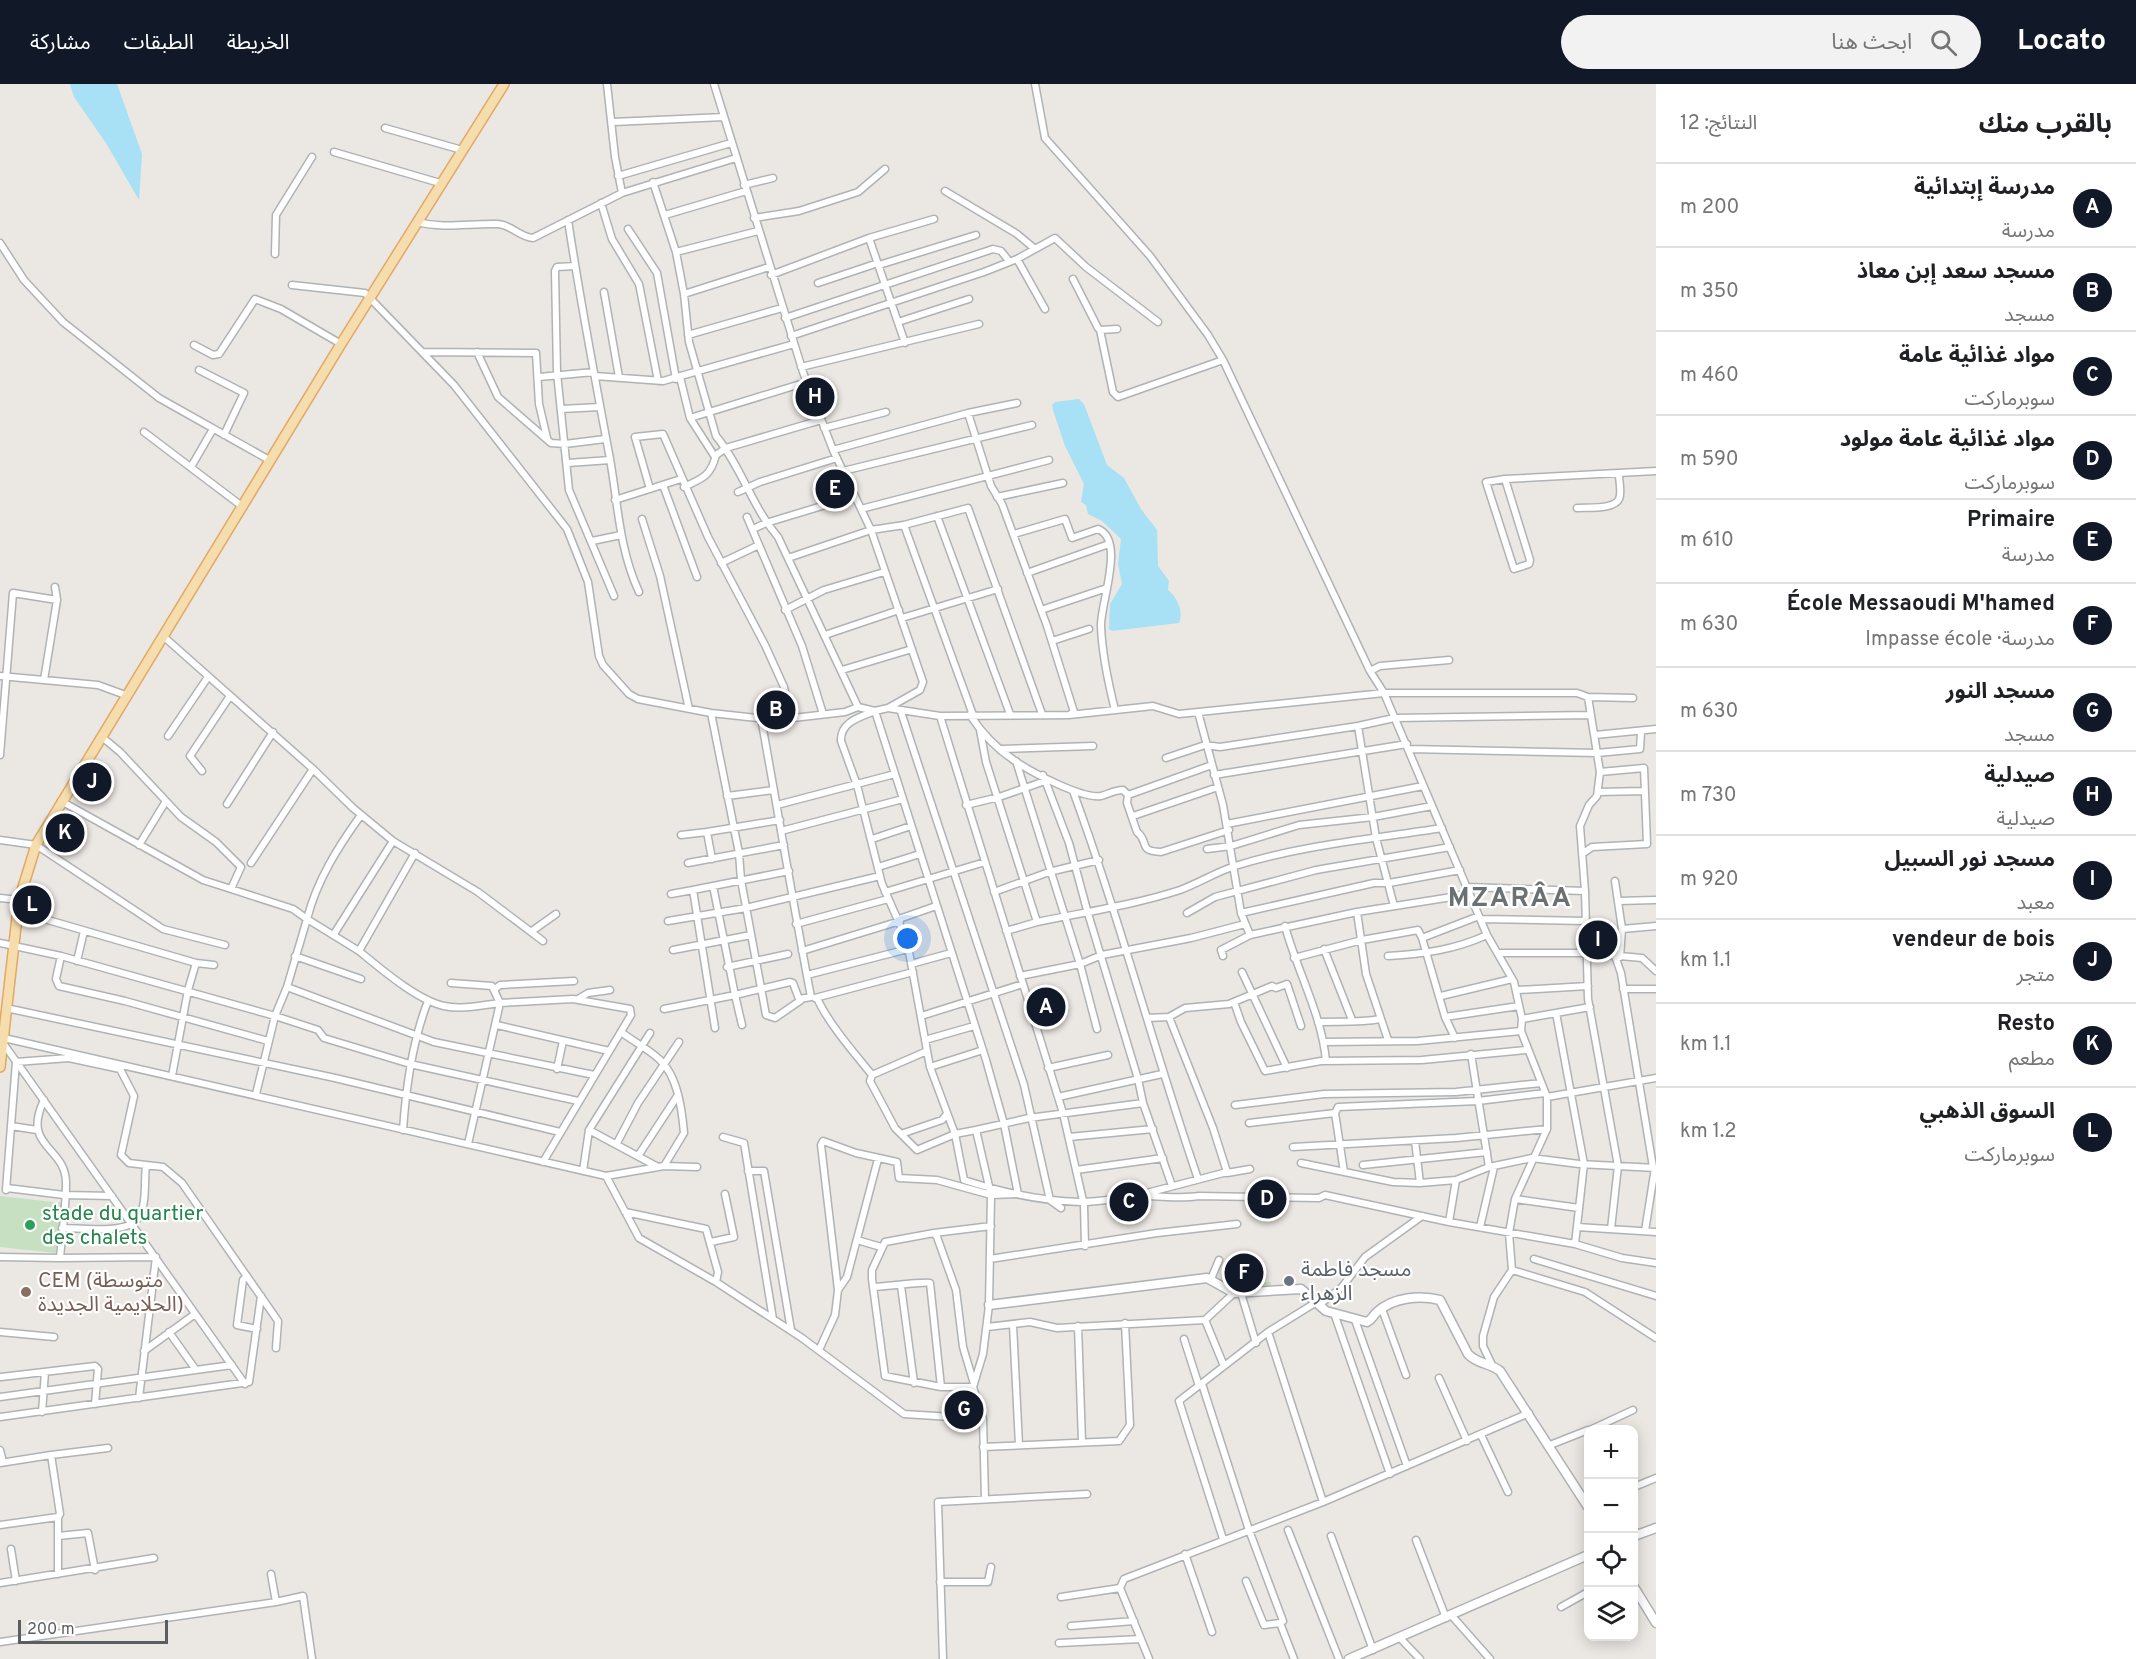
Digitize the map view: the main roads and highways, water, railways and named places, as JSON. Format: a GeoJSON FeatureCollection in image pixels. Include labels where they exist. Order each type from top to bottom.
{"type":"FeatureCollection","features":[{"type":"Feature","properties":{"kind":"main road"},"geometry":{"type":"LineString","coordinates":[[0,1067],[6,1008],[4,996],[17,911],[36,845],[440,183],[504,84]]}},
{"type":"Feature","properties":{"kind":"water"},"geometry":{"type":"Polygon","coordinates":[[[70,84],[117,84],[142,154],[139,200],[106,143],[74,97],[70,84]]]}},
{"type":"Feature","properties":{"kind":"water"},"geometry":{"type":"Polygon","coordinates":[[[1079,399],[1084,404],[1107,465],[1124,478],[1141,509],[1157,530],[1158,566],[1169,581],[1168,590],[1179,605],[1181,614],[1179,623],[1112,631],[1109,629],[1110,604],[1122,584],[1118,564],[1121,539],[1102,521],[1088,514],[1086,505],[1081,502],[1084,484],[1065,446],[1052,405],[1055,402],[1079,399]]]}},
{"type":"Feature","properties":{"kind":"place","name":"صيدلية"},"geometry":{"type":"Point","coordinates":[815,397]}},
{"type":"Feature","properties":{"kind":"place","name":"Primaire"},"geometry":{"type":"Point","coordinates":[835,489]}},
{"type":"Feature","properties":{"kind":"place","name":"مسجد سعد إبن معاذ"},"geometry":{"type":"Point","coordinates":[776,710]}},
{"type":"Feature","properties":{"kind":"place","name":"vendeur de bois"},"geometry":{"type":"Point","coordinates":[92,782]}},
{"type":"Feature","properties":{"kind":"place","name":"Resto"},"geometry":{"type":"Point","coordinates":[65,833]}},
{"type":"Feature","properties":{"kind":"place","name":"السوق الذهبي"},"geometry":{"type":"Point","coordinates":[32,905]}},
{"type":"Feature","properties":{"kind":"place","name":"مسجد نور السبيل"},"geometry":{"type":"Point","coordinates":[1598,940]}},
{"type":"Feature","properties":{"kind":"place","name":"مدرسة إبتدائية"},"geometry":{"type":"Point","coordinates":[1046,1007]}},
{"type":"Feature","properties":{"kind":"place","name":"مواد غذائية عامة مولود"},"geometry":{"type":"Point","coordinates":[1267,1199]}},
{"type":"Feature","properties":{"kind":"place","name":"مواد غذائية عامة"},"geometry":{"type":"Point","coordinates":[1129,1202]}},
{"type":"Feature","properties":{"kind":"place","name":"stade du quartier des chalets"},"geometry":{"type":"Point","coordinates":[30,1225]}},
{"type":"Feature","properties":{"kind":"place","name":"École Messaoudi M'hamed"},"geometry":{"type":"Point","coordinates":[1244,1273]}},
{"type":"Feature","properties":{"kind":"place","name":"مسجد فاطمة الزهراء"},"geometry":{"type":"Point","coordinates":[1289,1281]}},
{"type":"Feature","properties":{"kind":"place","name":"CEM (متوسطة الحلايمية الجديدة)"},"geometry":{"type":"Point","coordinates":[26,1292]}},
{"type":"Feature","properties":{"kind":"place","name":"مسجد النور"},"geometry":{"type":"Point","coordinates":[964,1410]}},
{"type":"Feature","properties":{"kind":"district","name":"MZARÂA"},"geometry":{"type":"Point","coordinates":[1510,897]}}]}
